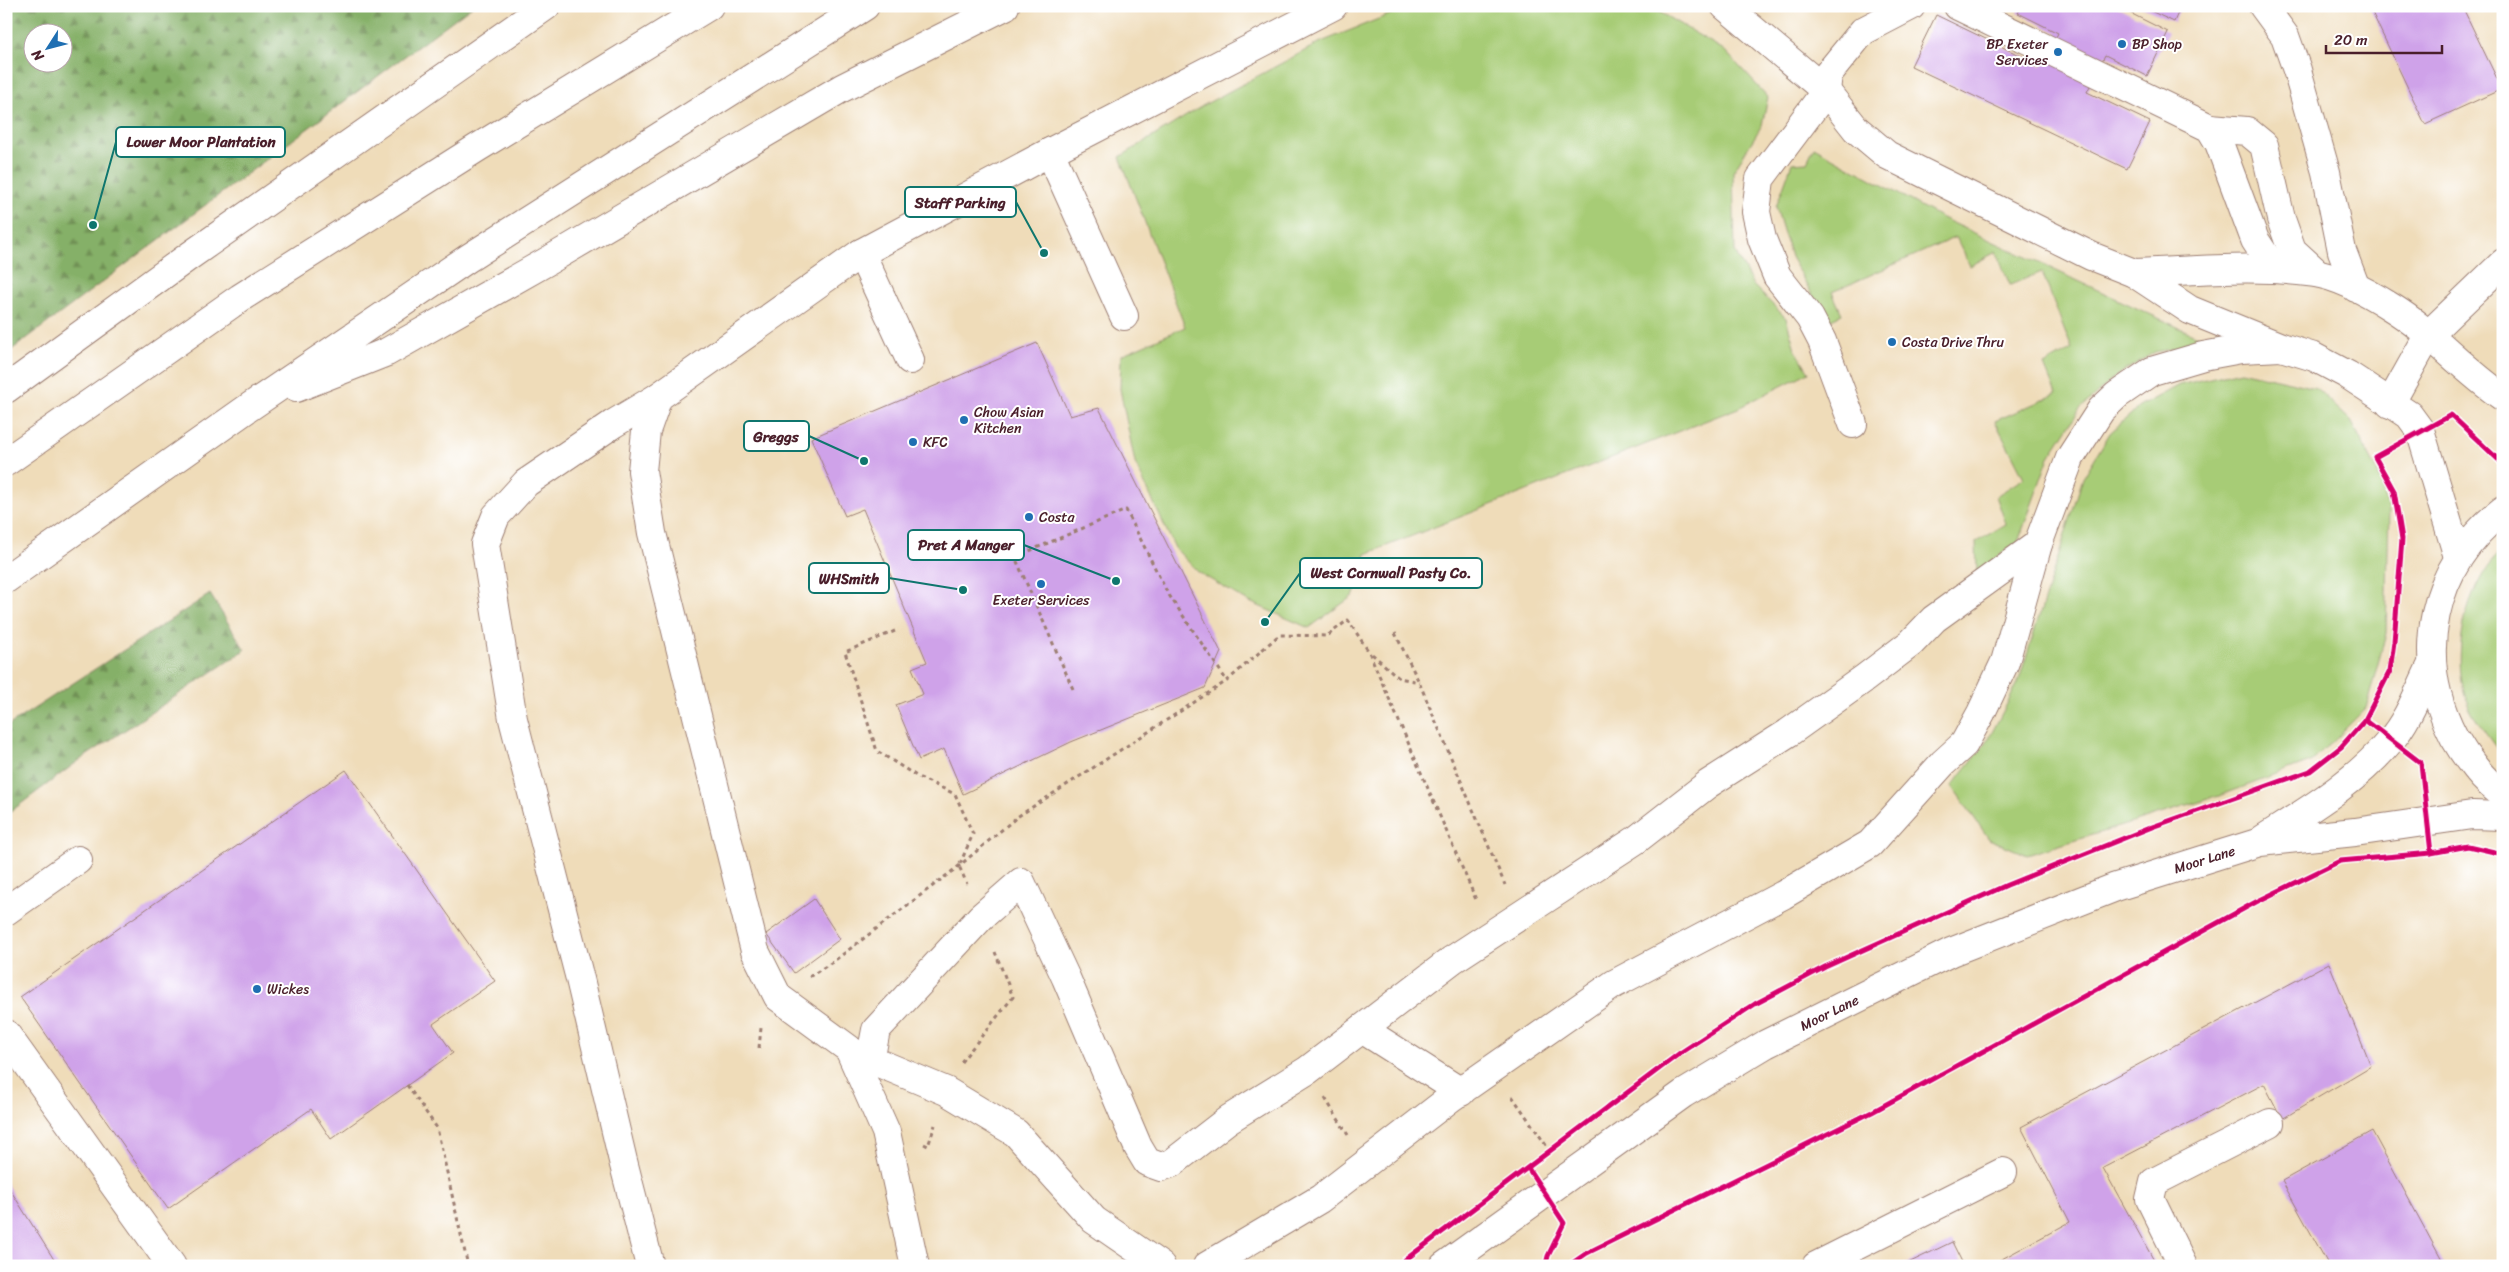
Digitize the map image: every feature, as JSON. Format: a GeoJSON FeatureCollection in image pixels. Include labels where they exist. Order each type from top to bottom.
{"type":"FeatureCollection","features":[{"type":"Feature","properties":{"kind":"main road"},"geometry":{"type":"LineString","coordinates":[[6,389],[188,257],[546,6]]}},
{"type":"Feature","properties":{"kind":"main road"},"geometry":{"type":"LineString","coordinates":[[6,462],[240,298],[477,148],[709,6]]}},
{"type":"Feature","properties":{"kind":"main road"},"geometry":{"type":"LineString","coordinates":[[6,579],[248,408],[467,259],[866,6]]}},
{"type":"Feature","properties":{"kind":"main road"},"geometry":{"type":"LineString","coordinates":[[248,408],[387,352],[546,262],[842,88],[1005,6]]}},
{"type":"Feature","properties":{"kind":"main road"},"geometry":{"type":"LineString","coordinates":[[650,1266],[580,980],[513,719],[485,544],[496,516],[526,484],[658,397],[861,253],[1050,152],[1333,6]]}},
{"type":"Feature","properties":{"kind":"main road"},"geometry":{"type":"LineString","coordinates":[[1725,6],[1826,91],[1856,129],[1887,156],[2091,256],[2134,273],[2190,310],[2281,347],[2314,357],[2348,375],[2409,415],[2420,430],[2458,557]]}},
{"type":"Feature","properties":{"kind":"main road"},"geometry":{"type":"LineString","coordinates":[[1853,424],[1822,342],[1810,318],[1777,276],[1762,239],[1756,212],[1760,179],[1826,91],[1828,74],[1863,32],[1912,6]]}},
{"type":"Feature","properties":{"kind":"main road"},"geometry":{"type":"LineString","coordinates":[[1958,6],[2210,128],[2248,131],[2264,145],[2281,219],[2292,250],[2317,273]]}},
{"type":"Feature","properties":{"kind":"main road"},"geometry":{"type":"LineString","coordinates":[[2263,6],[2285,36],[2297,70],[2326,172],[2342,251],[2356,288]]}},
{"type":"Feature","properties":{"kind":"main road"},"geometry":{"type":"LineString","coordinates":[[2210,128],[2219,143],[2255,240],[2274,269]]}},
{"type":"Feature","properties":{"kind":"main road"},"geometry":{"type":"LineString","coordinates":[[1050,152],[1124,316]]}},
{"type":"Feature","properties":{"kind":"main road"},"geometry":{"type":"LineString","coordinates":[[861,253],[910,360]]}},
{"type":"Feature","properties":{"kind":"main road"},"geometry":{"type":"LineString","coordinates":[[2390,404],[2429,334],[2503,263]]}},
{"type":"Feature","properties":{"kind":"main road"},"geometry":{"type":"LineString","coordinates":[[2134,273],[2274,269],[2317,273],[2356,288],[2392,307],[2429,334],[2482,382],[2503,397]]}},
{"type":"Feature","properties":{"kind":"main road"},"geometry":{"type":"LineString","coordinates":[[1207,1266],[1320,1199],[1461,1092],[1614,984],[1783,895],[1870,844],[1943,763],[1964,744],[2005,662],[2038,544],[2070,458],[2101,410],[2117,395],[2152,371],[2171,364],[2241,349],[2281,347]]}},
{"type":"Feature","properties":{"kind":"main road"},"geometry":{"type":"LineString","coordinates":[[658,397],[646,431],[642,471],[652,533],[755,950],[778,997],[859,1055],[907,1073],[946,1091],[1016,1133],[1094,1220],[1161,1266]]}},
{"type":"Feature","properties":{"kind":"main road"},"geometry":{"type":"LineString","coordinates":[[2503,510],[2484,524],[2458,557],[2439,599],[2432,644],[2432,664],[2442,713],[2465,757],[2503,794]]}},
{"type":"Feature","properties":{"kind":"main road"},"geometry":{"type":"LineString","coordinates":[[859,1055],[876,1030],[981,917],[1021,882],[1066,978],[1138,1147],[1148,1162],[1161,1167],[1172,1163],[1229,1119],[1308,1070],[1452,960],[1636,840],[1708,784],[1788,733],[1865,678],[1912,643],[1934,619],[2038,544]]}},
{"type":"Feature","properties":{"kind":"main road","name":"Moor Lane"},"geometry":{"type":"LineString","coordinates":[[2260,842],[2349,782],[2390,741],[2407,716],[2432,664]]}},
{"type":"Feature","properties":{"kind":"main road","name":"Moor Lane"},"geometry":{"type":"LineString","coordinates":[[1447,1265],[1683,1094],[1766,1044],[1951,952],[2116,887],[2260,842],[2355,832],[2472,815],[2503,816]]}},
{"type":"Feature","properties":{"kind":"main road"},"geometry":{"type":"LineString","coordinates":[[6,911],[78,860]]}},
{"type":"Feature","properties":{"kind":"main road"},"geometry":{"type":"LineString","coordinates":[[1362,1029],[1461,1092]]}},
{"type":"Feature","properties":{"kind":"main road"},"geometry":{"type":"LineString","coordinates":[[6,1034],[172,1266]]}},
{"type":"Feature","properties":{"kind":"main road"},"geometry":{"type":"LineString","coordinates":[[859,1055],[886,1132],[915,1266]]}},
{"type":"Feature","properties":{"kind":"main road"},"geometry":{"type":"LineString","coordinates":[[2184,1266],[2150,1198],[2154,1182],[2270,1123]]}},
{"type":"Feature","properties":{"kind":"main road"},"geometry":{"type":"LineString","coordinates":[[1816,1266],[2003,1172]]}},
{"type":"Feature","properties":{"kind":"path"},"geometry":{"type":"LineString","coordinates":[[1073,689],[1015,558],[1126,510],[1167,592],[1227,681]]}},
{"type":"Feature","properties":{"kind":"path"},"geometry":{"type":"LineString","coordinates":[[759,1048],[763,1031],[752,1014],[834,961],[959,866],[1017,817],[1227,681],[1279,635],[1327,636],[1348,620],[1369,652],[1491,934]]}},
{"type":"Feature","properties":{"kind":"path"},"geometry":{"type":"LineString","coordinates":[[886,1132],[928,1146],[946,1091],[957,1067],[1013,997],[959,866],[973,834],[955,794],[918,777],[877,751],[845,652],[895,631]]}},
{"type":"Feature","properties":{"kind":"path"},"geometry":{"type":"LineString","coordinates":[[1394,633],[1418,682],[1518,916]]}},
{"type":"Feature","properties":{"kind":"path"},"geometry":{"type":"LineString","coordinates":[[1369,652],[1399,678],[1418,682]]}},
{"type":"Feature","properties":{"kind":"path"},"geometry":{"type":"LineString","coordinates":[[1493,1069],[1550,1150]]}},
{"type":"Feature","properties":{"kind":"path"},"geometry":{"type":"LineString","coordinates":[[1308,1070],[1366,1164]]}},
{"type":"Feature","properties":{"kind":"path"},"geometry":{"type":"LineString","coordinates":[[407,1085],[437,1128],[468,1266]]}},
{"type":"Feature","properties":{"kind":"path"},"geometry":{"type":"LineString","coordinates":[[1544,1194],[1528,1168],[1558,1145]]}},
{"type":"Feature","properties":{"kind":"green space"},"geometry":{"type":"Polygon","coordinates":[[[6,6],[472,6],[6,354],[6,6]]]}},
{"type":"Feature","properties":{"kind":"green space"},"geometry":{"type":"Polygon","coordinates":[[[1411,6],[1649,6],[1724,50],[1768,97],[1762,125],[1733,172],[1735,252],[1753,285],[1786,318],[1795,349],[1809,372],[1738,408],[1366,554],[1354,595],[1309,628],[1245,600],[1198,572],[1175,548],[1135,463],[1120,389],[1121,355],[1185,327],[1120,157],[1204,105],[1321,42],[1411,6]]]}},
{"type":"Feature","properties":{"kind":"green space"},"geometry":{"type":"Polygon","coordinates":[[[1814,147],[1940,217],[2210,342],[2155,352],[2116,376],[2080,409],[2049,457],[2018,542],[1977,572],[1976,542],[2006,524],[1996,496],[2024,478],[1995,421],[2056,394],[2044,365],[2072,349],[2042,272],[2010,285],[1996,252],[1970,266],[1956,237],[1832,292],[1842,314],[1827,321],[1791,257],[1776,207],[1792,163],[1807,162],[1814,147]]]}},
{"type":"Feature","properties":{"kind":"green space"},"geometry":{"type":"Polygon","coordinates":[[[2241,371],[2316,388],[2351,421],[2376,468],[2389,510],[2386,634],[2366,708],[2313,761],[2219,796],[2027,855],[1989,839],[1952,786],[1988,740],[2018,683],[2083,478],[2110,433],[2139,407],[2179,385],[2241,371]]]}},
{"type":"Feature","properties":{"kind":"green space"},"geometry":{"type":"Polygon","coordinates":[[[2503,550],[2503,757],[2472,713],[2465,694],[2461,673],[2461,650],[2469,604],[2478,583],[2489,565],[2503,550]]]}},
{"type":"Feature","properties":{"kind":"green space"},"geometry":{"type":"Polygon","coordinates":[[[210,594],[245,650],[77,762],[6,815],[6,727],[210,594]]]}},
{"type":"Feature","properties":{"kind":"building"},"geometry":{"type":"Polygon","coordinates":[[[2022,6],[2116,6],[2168,32],[2147,76],[2105,55],[2087,92],[2150,122],[2127,169],[1911,66],[1936,15],[2042,66],[2058,33],[2018,13],[2022,6]]]}},
{"type":"Feature","properties":{"kind":"building"},"geometry":{"type":"Polygon","coordinates":[[[2140,6],[2181,6],[2174,22],[2140,6]]]}},
{"type":"Feature","properties":{"kind":"building"},"geometry":{"type":"Polygon","coordinates":[[[2369,6],[2462,6],[2502,89],[2425,124],[2369,6]]]}},
{"type":"Feature","properties":{"kind":"building","name":"Exeter Services"},"geometry":{"type":"Polygon","coordinates":[[[1037,343],[1070,416],[1099,408],[1221,652],[1205,688],[1071,742],[963,794],[944,749],[919,760],[896,705],[923,694],[912,668],[927,662],[863,509],[845,516],[811,438],[1037,343]]]}},
{"type":"Feature","properties":{"kind":"building","name":"Wickes"},"geometry":{"type":"Polygon","coordinates":[[[346,770],[495,981],[433,1024],[453,1053],[331,1139],[311,1109],[168,1209],[20,997],[346,770]]]}},
{"type":"Feature","properties":{"kind":"building"},"geometry":{"type":"Polygon","coordinates":[[[814,899],[840,939],[794,973],[766,934],[814,899]]]}},
{"type":"Feature","properties":{"kind":"building"},"geometry":{"type":"Polygon","coordinates":[[[2329,963],[2371,1066],[2282,1119],[2264,1084],[2103,1168],[2157,1266],[2118,1266],[2116,1263],[2112,1266],[1989,1266],[2070,1222],[2021,1127],[2329,963]]]}},
{"type":"Feature","properties":{"kind":"building"},"geometry":{"type":"Polygon","coordinates":[[[2372,1131],[2445,1266],[2329,1266],[2282,1181],[2372,1131]]]}},
{"type":"Feature","properties":{"kind":"building"},"geometry":{"type":"Polygon","coordinates":[[[6,1183],[58,1266],[6,1266],[6,1183]]]}},
{"type":"Feature","properties":{"kind":"building"},"geometry":{"type":"Polygon","coordinates":[[[1952,1242],[1964,1266],[1902,1266],[1952,1242]]]}},
{"type":"Feature","properties":{"kind":"cycle path"},"geometry":{"type":"LineString","coordinates":[[1397,1266],[1680,1053],[1755,1004],[1825,967],[2007,885],[2152,827],[2310,771],[2341,747],[2365,720],[2390,671],[2402,539],[2394,491],[2375,457],[2451,415],[2503,464]]}},
{"type":"Feature","properties":{"kind":"cycle path"},"geometry":{"type":"LineString","coordinates":[[2365,720],[2421,763],[2431,853]]}},
{"type":"Feature","properties":{"kind":"cycle path"},"geometry":{"type":"LineString","coordinates":[[1568,1266],[1587,1253],[1872,1112],[2256,902],[2340,861],[2431,853],[2468,846],[2503,854]]}},
{"type":"Feature","properties":{"kind":"cycle path"},"geometry":{"type":"LineString","coordinates":[[1528,1168],[1564,1223],[1548,1256],[1546,1264],[1548,1266]]}},
{"type":"Feature","properties":{"kind":"place","name":"BP Shop"},"geometry":{"type":"Point","coordinates":[2122,44]}},
{"type":"Feature","properties":{"kind":"place","name":"BP Exeter Services"},"geometry":{"type":"Point","coordinates":[2058,52]}},
{"type":"Feature","properties":{"kind":"place","name":"Lower Moor Plantation"},"geometry":{"type":"Point","coordinates":[93,225]}},
{"type":"Feature","properties":{"kind":"place","name":"Staff Parking"},"geometry":{"type":"Point","coordinates":[1044,253]}},
{"type":"Feature","properties":{"kind":"place","name":"Costa Drive Thru"},"geometry":{"type":"Point","coordinates":[1892,342]}},
{"type":"Feature","properties":{"kind":"place","name":"Chow Asian Kitchen"},"geometry":{"type":"Point","coordinates":[964,420]}},
{"type":"Feature","properties":{"kind":"place","name":"KFC"},"geometry":{"type":"Point","coordinates":[913,442]}},
{"type":"Feature","properties":{"kind":"place","name":"Greggs"},"geometry":{"type":"Point","coordinates":[864,461]}},
{"type":"Feature","properties":{"kind":"place","name":"Costa"},"geometry":{"type":"Point","coordinates":[1029,517]}},
{"type":"Feature","properties":{"kind":"place","name":"Pret A Manger"},"geometry":{"type":"Point","coordinates":[1116,581]}},
{"type":"Feature","properties":{"kind":"place","name":"Exeter Services"},"geometry":{"type":"Point","coordinates":[1041,584]}},
{"type":"Feature","properties":{"kind":"place","name":"WHSmith"},"geometry":{"type":"Point","coordinates":[963,590]}},
{"type":"Feature","properties":{"kind":"place","name":"West Cornwall Pasty Co."},"geometry":{"type":"Point","coordinates":[1265,622]}},
{"type":"Feature","properties":{"kind":"place","name":"Wickes"},"geometry":{"type":"Point","coordinates":[257,989]}}]}
